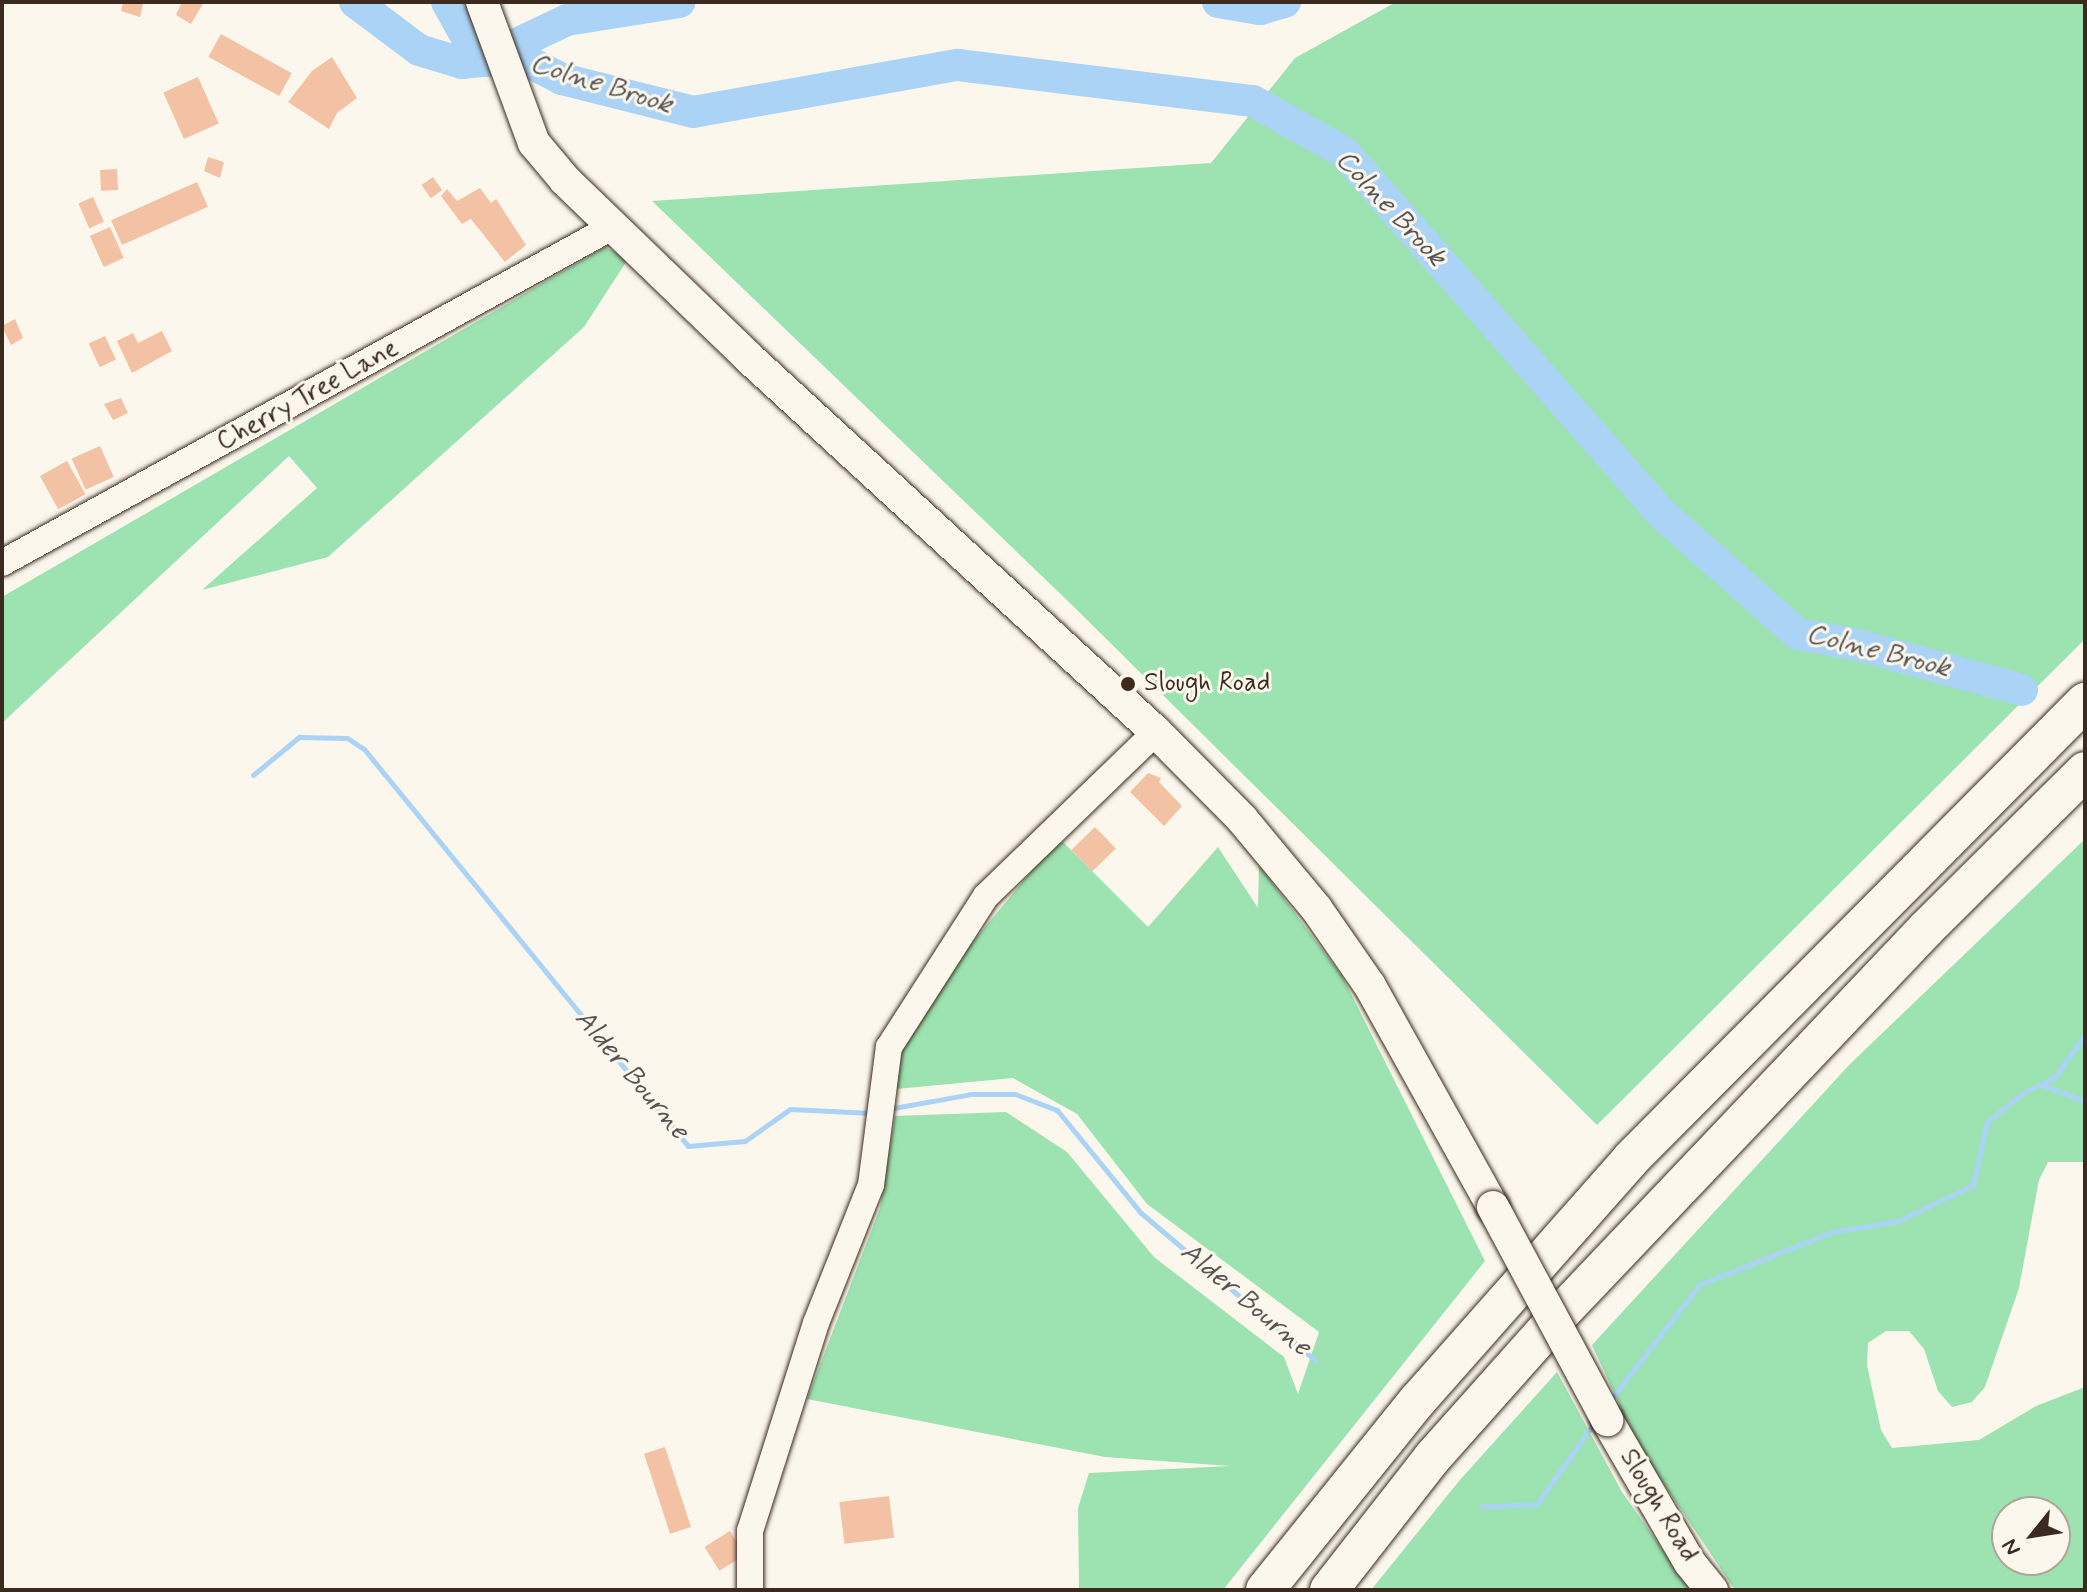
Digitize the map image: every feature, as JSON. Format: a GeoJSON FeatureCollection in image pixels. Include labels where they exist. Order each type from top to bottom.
{"type":"FeatureCollection","features":[{"type":"Feature","properties":{"kind":"highway"},"geometry":{"type":"LineString","coordinates":[[1265,1590],[1418,1400],[1630,1160],[2085,702]]}},
{"type":"Feature","properties":{"kind":"highway"},"geometry":{"type":"LineString","coordinates":[[1329,1590],[1432,1458],[1561,1313],[1926,929],[2085,771]]}},
{"type":"Feature","properties":{"kind":"main road","name":"Slough Road"},"geometry":{"type":"LineString","coordinates":[[482,2],[534,143],[612,227],[1156,732],[1242,819],[1316,908],[1370,986],[1607,1420],[1690,1563],[1712,1590]]}},
{"type":"Feature","properties":{"kind":"street","name":"Cherry Tree Lane"},"geometry":{"type":"LineString","coordinates":[[2,563],[612,227]]}},
{"type":"Feature","properties":{"kind":"street"},"geometry":{"type":"LineString","coordinates":[[750,1590],[750,1531],[816,1323],[871,1185],[889,1047],[986,896],[1156,732]]}},
{"type":"Feature","properties":{"kind":"green space"},"geometry":{"type":"Polygon","coordinates":[[[1396,2],[2085,2],[2085,639],[1597,1125],[1072,605],[652,201],[1211,163],[1295,58],[1396,2]]]}},
{"type":"Feature","properties":{"kind":"green space"},"geometry":{"type":"Polygon","coordinates":[[[605,247],[628,259],[584,327],[328,557],[202,590],[317,488],[289,456],[2,723],[2,597],[605,247]]]}},
{"type":"Feature","properties":{"kind":"green space"},"geometry":{"type":"Polygon","coordinates":[[[1059,838],[1148,927],[1218,847],[1258,908],[1259,865],[1342,976],[1485,1261],[1223,1590],[1079,1590],[1078,1508],[1089,1473],[1230,1466],[1105,1457],[807,1399],[880,1208],[895,1116],[1006,1112],[1067,1152],[1154,1257],[1284,1357],[1298,1394],[1319,1332],[1147,1204],[1077,1114],[1013,1078],[896,1089],[903,1045],[971,944],[1059,838]]]}},
{"type":"Feature","properties":{"kind":"green space"},"geometry":{"type":"Polygon","coordinates":[[[2085,839],[2085,1162],[2048,1162],[2039,1180],[2019,1288],[1985,1387],[1972,1402],[1952,1407],[1938,1391],[1924,1349],[1909,1331],[1886,1331],[1868,1343],[1867,1365],[1881,1430],[1892,1448],[1979,1440],[2036,1406],[2085,1387],[2085,1590],[1735,1590],[1639,1447],[1592,1345],[1850,1064],[2085,839]]]}},
{"type":"Feature","properties":{"kind":"green space"},"geometry":{"type":"Polygon","coordinates":[[[1557,1372],[1622,1492],[1691,1590],[1371,1590],[1459,1481],[1557,1372]]]}},
{"type":"Feature","properties":{"kind":"building"},"geometry":{"type":"Polygon","coordinates":[[[123,2],[143,4],[140,17],[121,11],[123,2]]]}},
{"type":"Feature","properties":{"kind":"building"},"geometry":{"type":"Polygon","coordinates":[[[182,2],[204,2],[191,24],[176,15],[182,2]]]}},
{"type":"Feature","properties":{"kind":"building"},"geometry":{"type":"Polygon","coordinates":[[[221,34],[292,73],[279,96],[208,57],[221,34]]]}},
{"type":"Feature","properties":{"kind":"building"},"geometry":{"type":"Polygon","coordinates":[[[332,57],[357,98],[337,113],[329,129],[288,102],[312,71],[332,57]]]}},
{"type":"Feature","properties":{"kind":"building"},"geometry":{"type":"Polygon","coordinates":[[[198,77],[219,124],[184,139],[163,92],[198,77]]]}},
{"type":"Feature","properties":{"kind":"building"},"geometry":{"type":"Polygon","coordinates":[[[208,157],[224,162],[220,178],[204,171],[208,157]]]}},
{"type":"Feature","properties":{"kind":"building"},"geometry":{"type":"Polygon","coordinates":[[[117,169],[118,190],[101,191],[100,170],[117,169]]]}},
{"type":"Feature","properties":{"kind":"building"},"geometry":{"type":"Polygon","coordinates":[[[433,177],[442,190],[431,198],[422,185],[433,177]]]}},
{"type":"Feature","properties":{"kind":"building"},"geometry":{"type":"Polygon","coordinates":[[[197,182],[208,207],[122,245],[111,220],[197,182]]]}},
{"type":"Feature","properties":{"kind":"building"},"geometry":{"type":"Polygon","coordinates":[[[480,188],[491,203],[496,199],[526,245],[505,262],[471,219],[462,224],[441,196],[447,189],[457,201],[480,188]]]}},
{"type":"Feature","properties":{"kind":"building"},"geometry":{"type":"Polygon","coordinates":[[[93,197],[104,222],[89,228],[78,204],[93,197]]]}},
{"type":"Feature","properties":{"kind":"building"},"geometry":{"type":"Polygon","coordinates":[[[110,227],[124,258],[104,267],[90,236],[110,227]]]}},
{"type":"Feature","properties":{"kind":"building"},"geometry":{"type":"Polygon","coordinates":[[[15,319],[23,338],[11,345],[2,326],[15,319]]]}},
{"type":"Feature","properties":{"kind":"building"},"geometry":{"type":"Polygon","coordinates":[[[162,331],[172,351],[132,373],[117,341],[133,333],[138,343],[162,331]]]}},
{"type":"Feature","properties":{"kind":"building"},"geometry":{"type":"Polygon","coordinates":[[[105,336],[116,360],[100,367],[89,344],[105,336]]]}},
{"type":"Feature","properties":{"kind":"building"},"geometry":{"type":"Polygon","coordinates":[[[121,398],[128,413],[113,420],[104,404],[121,398]]]}},
{"type":"Feature","properties":{"kind":"building"},"geometry":{"type":"Polygon","coordinates":[[[100,446],[114,477],[86,490],[72,459],[100,446]]]}},
{"type":"Feature","properties":{"kind":"building"},"geometry":{"type":"Polygon","coordinates":[[[67,461],[85,494],[58,509],[40,476],[67,461]]]}},
{"type":"Feature","properties":{"kind":"building"},"geometry":{"type":"Polygon","coordinates":[[[1148,773],[1161,778],[1159,782],[1182,806],[1164,826],[1130,792],[1148,773]]]}},
{"type":"Feature","properties":{"kind":"building"},"geometry":{"type":"Polygon","coordinates":[[[1095,827],[1116,849],[1092,872],[1071,850],[1095,827]]]}},
{"type":"Feature","properties":{"kind":"building"},"geometry":{"type":"Polygon","coordinates":[[[665,1447],[691,1527],[670,1534],[644,1454],[665,1447]]]}},
{"type":"Feature","properties":{"kind":"building"},"geometry":{"type":"Polygon","coordinates":[[[889,1496],[894,1538],[844,1544],[839,1502],[889,1496]]]}},
{"type":"Feature","properties":{"kind":"building"},"geometry":{"type":"Polygon","coordinates":[[[730,1531],[745,1555],[719,1571],[705,1547],[730,1531]]]}},
{"type":"Feature","properties":{"kind":"waterway"},"geometry":{"type":"LineString","coordinates":[[355,2],[419,50],[462,63],[480,61],[567,20],[680,2]]}},
{"type":"Feature","properties":{"kind":"waterway","name":"Colne Brook"},"geometry":{"type":"LineString","coordinates":[[447,2],[480,61],[525,60],[562,79],[693,112],[958,65],[1253,101],[1344,152],[1661,513],[1798,634],[1858,645],[2022,690]]}},
{"type":"Feature","properties":{"kind":"waterway"},"geometry":{"type":"LineString","coordinates":[[1218,2],[1260,9],[1285,2]]}},
{"type":"Feature","properties":{"kind":"waterway","name":"Alder Bourne"},"geometry":{"type":"LineString","coordinates":[[253,775],[299,737],[347,738],[364,749],[688,1146],[745,1141],[790,1109],[871,1113]]}},
{"type":"Feature","properties":{"kind":"waterway","name":"Alder Bourne"},"geometry":{"type":"LineString","coordinates":[[1609,1402],[1699,1285],[1832,1232],[1898,1221],[1973,1185],[1987,1122],[2023,1093],[2054,1078],[2085,1035]]}},
{"type":"Feature","properties":{"kind":"waterway"},"geometry":{"type":"LineString","coordinates":[[2042,1085],[2085,1101]]}},
{"type":"Feature","properties":{"kind":"waterway","name":"Alder Bourne"},"geometry":{"type":"LineString","coordinates":[[888,1109],[971,1094],[1015,1094],[1057,1110],[1141,1213],[1316,1361]]}},
{"type":"Feature","properties":{"kind":"waterway","name":"Alder Bourne"},"geometry":{"type":"LineString","coordinates":[[1481,1507],[1537,1504],[1594,1423]]}},
{"type":"Feature","properties":{"kind":"place","name":"Slough Road"},"geometry":{"type":"Point","coordinates":[1128,684]}}]}
